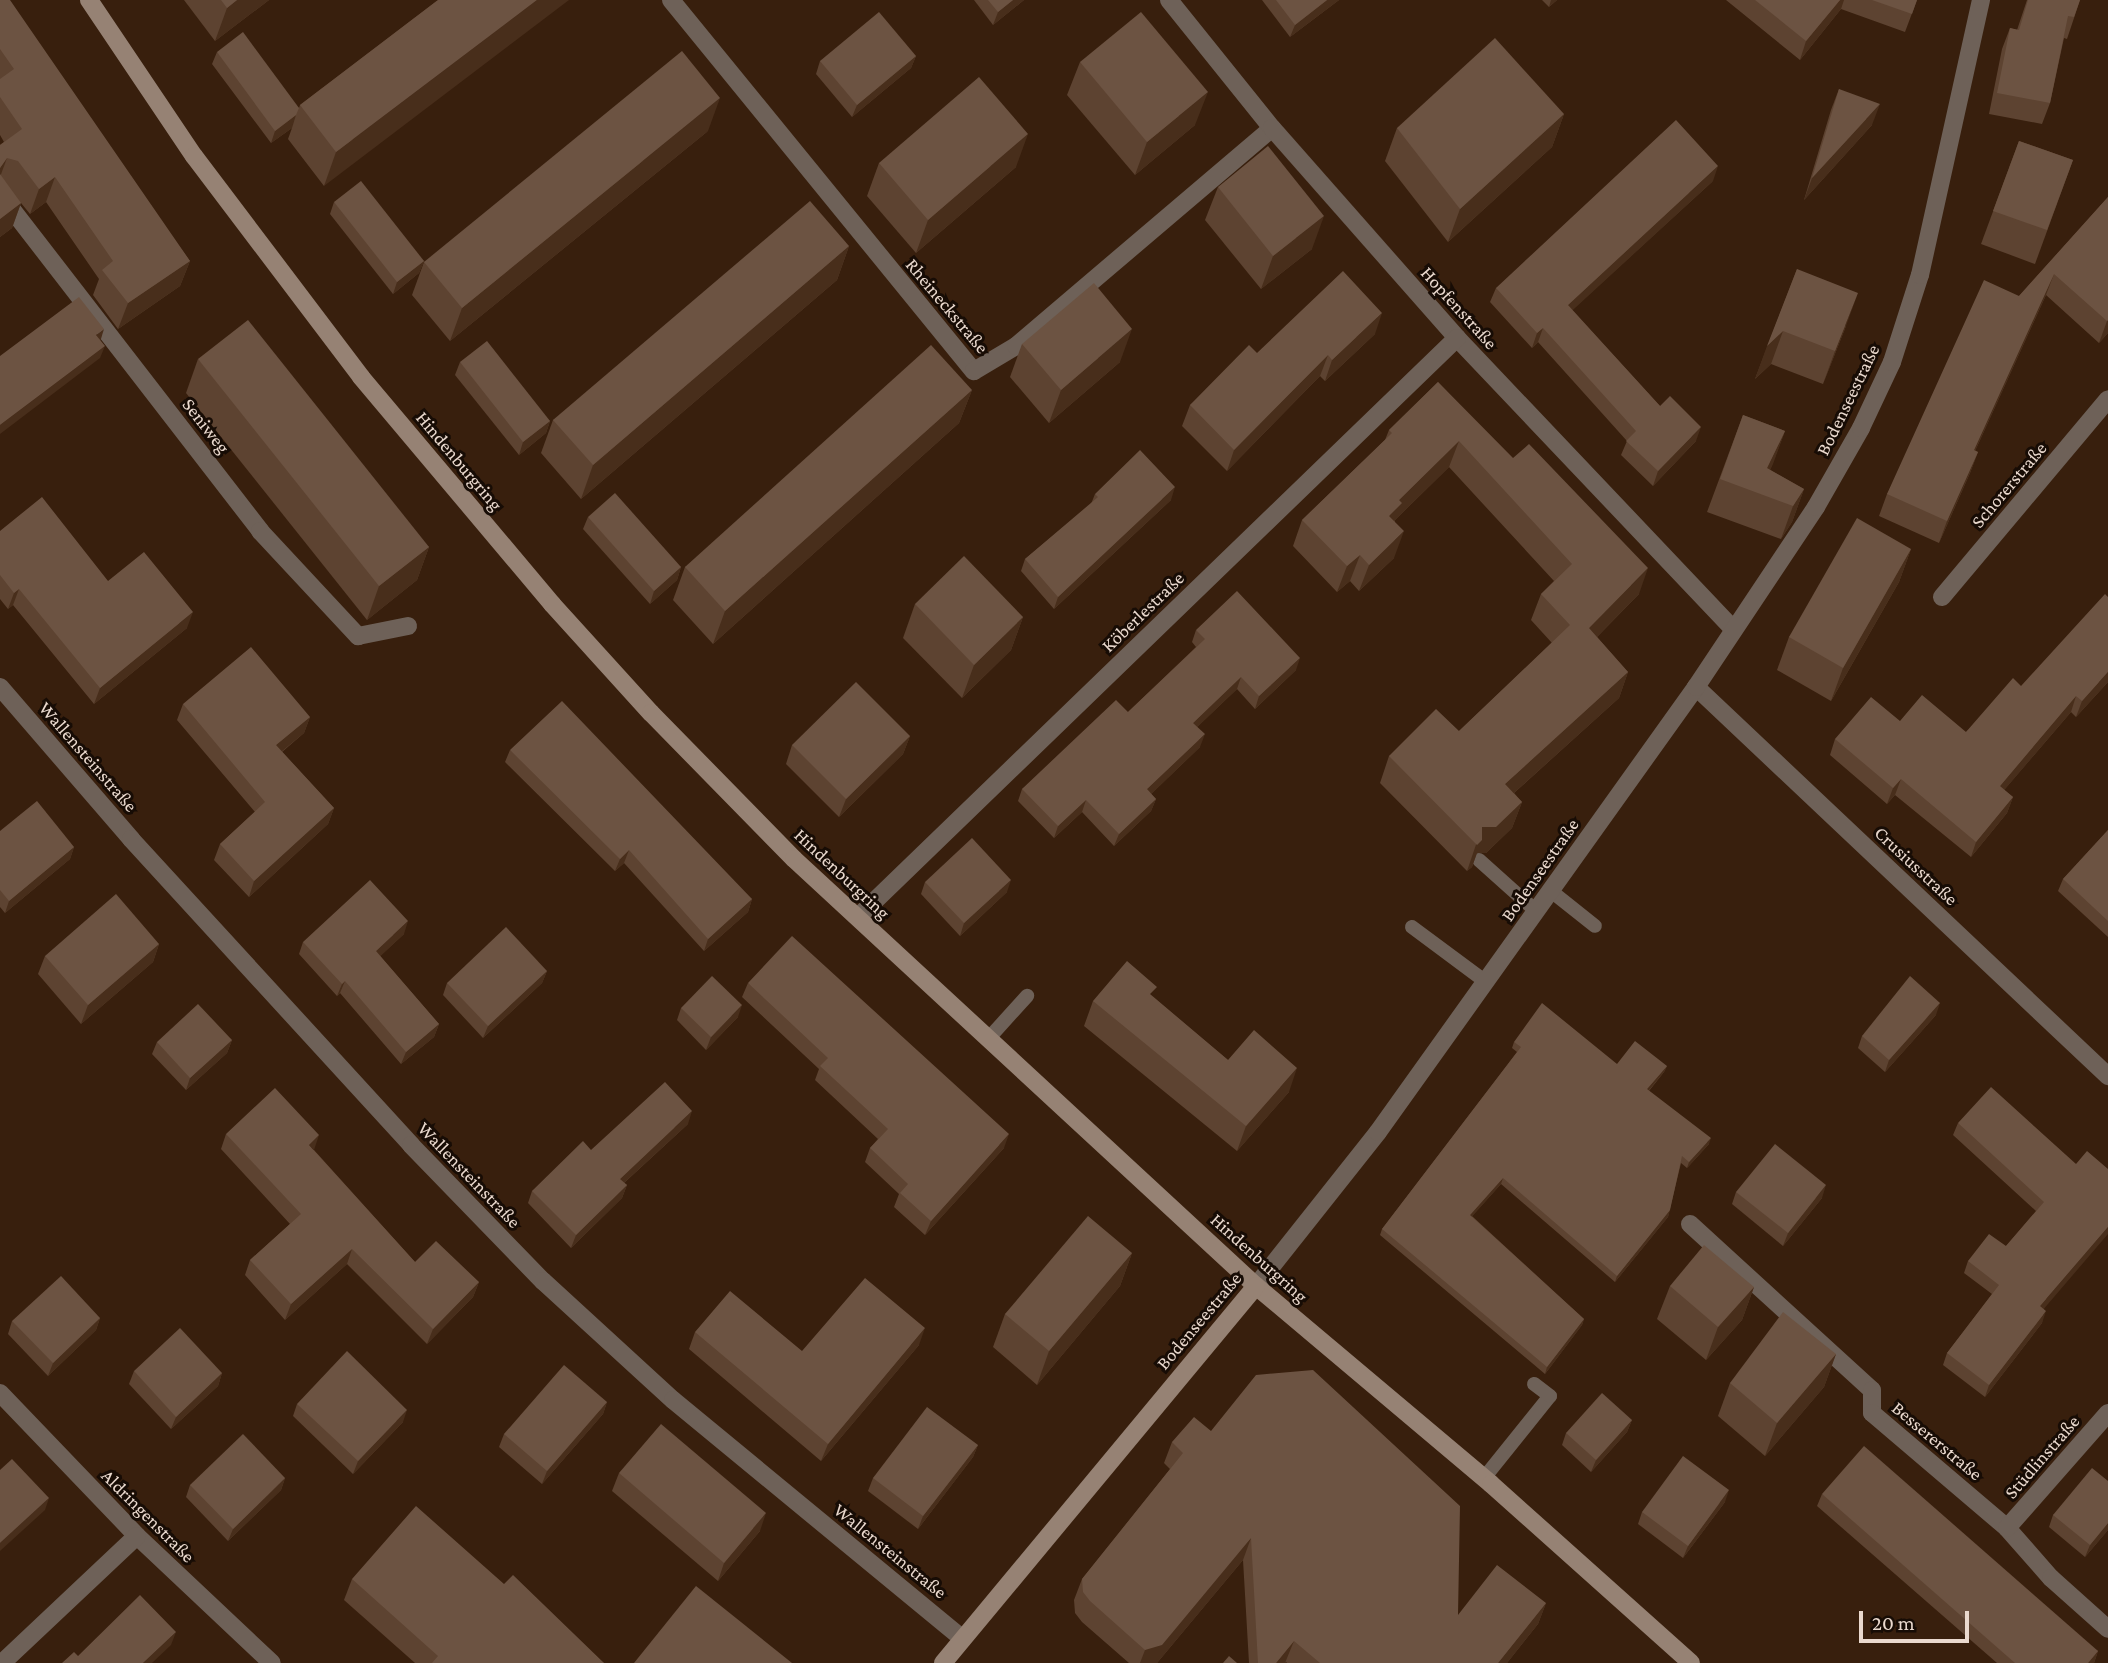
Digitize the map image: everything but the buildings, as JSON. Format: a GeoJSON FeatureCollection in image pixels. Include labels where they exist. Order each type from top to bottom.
{"type":"FeatureCollection","features":[{"type":"Feature","properties":{"kind":"main road","name":"Hindenburgring"},"geometry":{"type":"LineString","coordinates":[[89,0],[269,256],[442,474],[651,713],[794,859],[1256,1286],[1484,1478],[1691,1663]]}},
{"type":"Feature","properties":{"kind":"main road","name":"Bodenseestraße"},"geometry":{"type":"LineString","coordinates":[[944,1662],[1256,1286]]}},
{"type":"Feature","properties":{"kind":"street","name":"Rheineckstraße"},"geometry":{"type":"LineString","coordinates":[[671,0],[974,371],[1016,346],[1272,128]]}},
{"type":"Feature","properties":{"kind":"street","name":"Hopfenstraße"},"geometry":{"type":"LineString","coordinates":[[1169,0],[1272,128],[1457,338],[1734,630]]}},
{"type":"Feature","properties":{"kind":"street","name":"Bodenseestraße"},"geometry":{"type":"LineString","coordinates":[[1256,1286],[1378,1132],[1696,687],[1816,507],[1861,428],[1892,362],[1920,275],[1981,0]]}},
{"type":"Feature","properties":{"kind":"street","name":"Seniweg"},"geometry":{"type":"LineString","coordinates":[[0,194],[260,531],[358,636],[408,626]]}},
{"type":"Feature","properties":{"kind":"street","name":"Köberlestraße"},"geometry":{"type":"LineString","coordinates":[[858,917],[1457,338]]}},
{"type":"Feature","properties":{"kind":"street","name":"Schorerstraße"},"geometry":{"type":"LineString","coordinates":[[1942,597],[2108,399]]}},
{"type":"Feature","properties":{"kind":"street","name":"Wallensteinstraße"},"geometry":{"type":"LineString","coordinates":[[0,687],[131,839],[411,1145],[543,1281],[673,1400],[962,1638]]}},
{"type":"Feature","properties":{"kind":"street","name":"Crusiusstraße"},"geometry":{"type":"LineString","coordinates":[[1696,687],[2108,1076]]}},
{"type":"Feature","properties":{"kind":"street","name":"Bessererstraße"},"geometry":{"type":"LineString","coordinates":[[1690,1224],[1872,1390],[1872,1413],[2007,1528],[2051,1577],[2108,1629]]}},
{"type":"Feature","properties":{"kind":"street","name":"Aldringenstraße"},"geometry":{"type":"LineString","coordinates":[[0,1393],[137,1536],[272,1663]]}},
{"type":"Feature","properties":{"kind":"street","name":"Stüdlinstraße"},"geometry":{"type":"LineString","coordinates":[[2007,1528],[2108,1413]]}},
{"type":"Feature","properties":{"kind":"street"},"geometry":{"type":"LineString","coordinates":[[2,1663],[137,1536]]}},
{"type":"Feature","properties":{"kind":"lane"},"geometry":{"type":"LineString","coordinates":[[1479,860],[1536,911]]}},
{"type":"Feature","properties":{"kind":"lane"},"geometry":{"type":"LineString","coordinates":[[1551,891],[1595,926]]}},
{"type":"Feature","properties":{"kind":"lane"},"geometry":{"type":"LineString","coordinates":[[1412,927],[1486,982]]}},
{"type":"Feature","properties":{"kind":"lane"},"geometry":{"type":"LineString","coordinates":[[989,1038],[1027,996]]}},
{"type":"Feature","properties":{"kind":"lane"},"geometry":{"type":"LineString","coordinates":[[1484,1478],[1550,1396],[1534,1384]]}}]}
